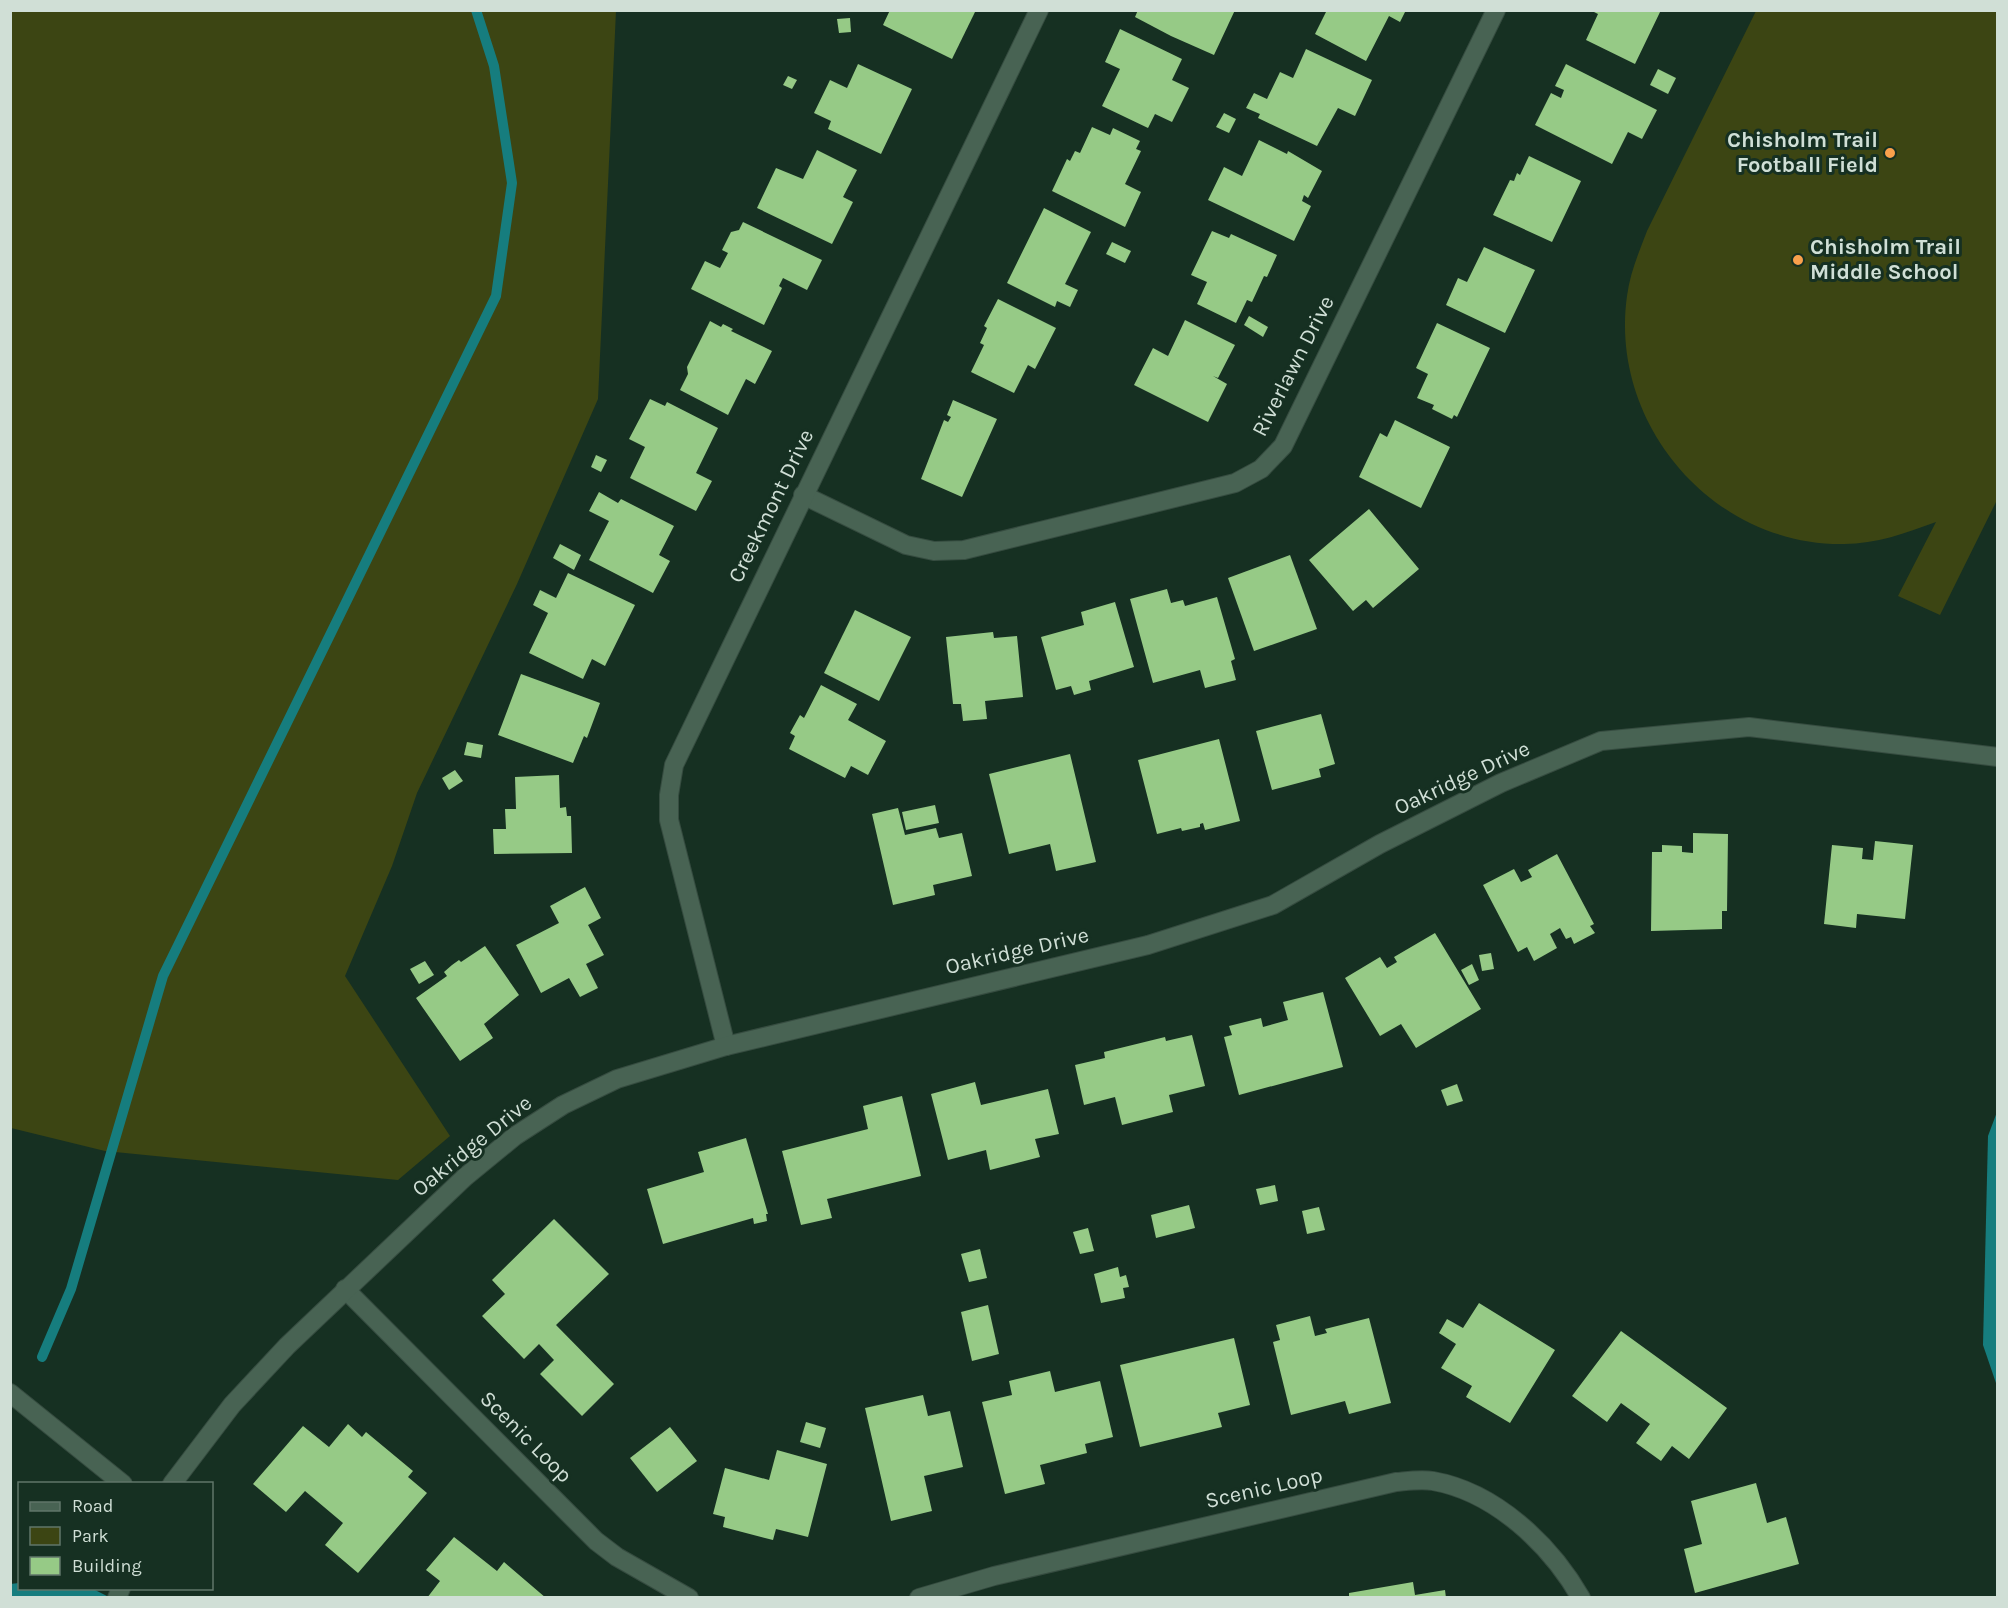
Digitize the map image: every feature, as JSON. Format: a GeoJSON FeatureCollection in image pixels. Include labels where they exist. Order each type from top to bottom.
{"type":"FeatureCollection","features":[{"type":"Feature","properties":{"kind":"street","name":"Creekmont Drive"},"geometry":{"type":"LineString","coordinates":[[726,1046],[669,820],[669,795],[674,765],[802,495],[1039,10]]}},
{"type":"Feature","properties":{"kind":"street","name":"Riverlawn Drive"},"geometry":{"type":"LineString","coordinates":[[802,495],[906,545],[934,551],[964,550],[1235,483],[1261,469],[1283,446],[1496,10]]}},
{"type":"Feature","properties":{"kind":"street","name":"Oakridge Drive"},"geometry":{"type":"LineString","coordinates":[[174,1482],[232,1405],[345,1289],[465,1177],[515,1136],[563,1105],[634,1072],[726,1046],[1148,945],[1273,904],[1380,844],[1501,783],[1601,741],[1749,728],[1998,757]]}},
{"type":"Feature","properties":{"kind":"street","name":"Scenic Loop"},"geometry":{"type":"LineString","coordinates":[[345,1289],[596,1541],[617,1557],[689,1598]]}},
{"type":"Feature","properties":{"kind":"street"},"geometry":{"type":"LineString","coordinates":[[10,1393],[121,1482]]}},
{"type":"Feature","properties":{"kind":"street","name":"Scenic Loop"},"geometry":{"type":"LineString","coordinates":[[919,1598],[994,1576],[1396,1482],[1431,1481],[1490,1501],[1515,1520],[1573,1584],[1581,1598]]}},
{"type":"Feature","properties":{"kind":"green space"},"geometry":{"type":"Polygon","coordinates":[[[11,10],[616,11],[598,399],[517,584],[417,793],[392,866],[345,976],[450,1136],[398,1180],[105,1151],[11,1128],[11,10]]]}},
{"type":"Feature","properties":{"kind":"green space"},"geometry":{"type":"Polygon","coordinates":[[[1756,11],[1997,11],[1997,500],[1940,615],[1898,596],[1936,522],[1902,534],[1856,544],[1796,539],[1752,524],[1713,500],[1680,469],[1653,431],[1635,389],[1626,343],[1627,296],[1635,263],[1647,231],[1756,11]]]}},
{"type":"Feature","properties":{"kind":"water"},"geometry":{"type":"Polygon","coordinates":[[[1997,1112],[1997,1386],[1983,1345],[1988,1136],[1997,1112]]]}},
{"type":"Feature","properties":{"kind":"water"},"geometry":{"type":"Polygon","coordinates":[[[18,1583],[18,1590],[95,1590],[109,1597],[11,1597],[10,1584],[18,1583]]]}},
{"type":"Feature","properties":{"kind":"building"},"geometry":{"type":"Polygon","coordinates":[[[890,10],[972,10],[975,12],[952,59],[883,25],[890,10]]]}},
{"type":"Feature","properties":{"kind":"building"},"geometry":{"type":"Polygon","coordinates":[[[1138,10],[1235,10],[1214,55],[1135,17],[1138,10]]]}},
{"type":"Feature","properties":{"kind":"building"},"geometry":{"type":"Polygon","coordinates":[[[1327,10],[1406,10],[1400,22],[1389,16],[1366,61],[1315,34],[1327,10]]]}},
{"type":"Feature","properties":{"kind":"building"},"geometry":{"type":"Polygon","coordinates":[[[1590,10],[1661,10],[1635,64],[1586,40],[1598,14],[1590,10]]]}},
{"type":"Feature","properties":{"kind":"building"},"geometry":{"type":"Polygon","coordinates":[[[850,18],[851,32],[839,33],[837,19],[850,18]]]}},
{"type":"Feature","properties":{"kind":"building"},"geometry":{"type":"Polygon","coordinates":[[[1120,29],[1182,59],[1172,80],[1189,88],[1172,122],[1155,114],[1148,128],[1102,106],[1120,69],[1105,62],[1120,29]]]}},
{"type":"Feature","properties":{"kind":"building"},"geometry":{"type":"Polygon","coordinates":[[[1306,49],[1372,80],[1355,116],[1338,108],[1317,146],[1258,118],[1260,114],[1246,108],[1254,93],[1267,99],[1280,72],[1293,78],[1306,49]]]}},
{"type":"Feature","properties":{"kind":"building"},"geometry":{"type":"Polygon","coordinates":[[[858,64],[912,89],[881,154],[828,129],[831,121],[814,113],[830,80],[847,88],[858,64]]]}},
{"type":"Feature","properties":{"kind":"building"},"geometry":{"type":"Polygon","coordinates":[[[1566,64],[1657,110],[1642,139],[1628,132],[1612,164],[1535,125],[1551,93],[1561,98],[1564,90],[1555,86],[1566,64]]]}},
{"type":"Feature","properties":{"kind":"building"},"geometry":{"type":"Polygon","coordinates":[[[1658,69],[1676,78],[1668,94],[1650,85],[1658,69]]]}},
{"type":"Feature","properties":{"kind":"building"},"geometry":{"type":"Polygon","coordinates":[[[788,76],[797,80],[792,89],[783,85],[788,76]]]}},
{"type":"Feature","properties":{"kind":"building"},"geometry":{"type":"Polygon","coordinates":[[[1224,113],[1236,119],[1229,133],[1216,127],[1224,113]]]}},
{"type":"Feature","properties":{"kind":"building"},"geometry":{"type":"Polygon","coordinates":[[[1092,127],[1110,135],[1113,128],[1140,141],[1136,149],[1141,151],[1125,184],[1141,192],[1125,227],[1052,191],[1067,159],[1070,161],[1075,151],[1080,153],[1092,127]]]}},
{"type":"Feature","properties":{"kind":"building"},"geometry":{"type":"Polygon","coordinates":[[[1259,140],[1287,154],[1288,151],[1322,171],[1308,198],[1304,195],[1302,201],[1311,206],[1294,241],[1208,200],[1224,167],[1242,176],[1259,140]]]}},
{"type":"Feature","properties":{"kind":"building"},"geometry":{"type":"Polygon","coordinates":[[[817,150],[857,170],[843,197],[853,202],[832,244],[757,208],[776,168],[803,179],[817,150]]]}},
{"type":"Feature","properties":{"kind":"building"},"geometry":{"type":"Polygon","coordinates":[[[1529,156],[1581,181],[1552,242],[1493,215],[1510,180],[1514,181],[1517,173],[1520,175],[1529,156]]]}},
{"type":"Feature","properties":{"kind":"building"},"geometry":{"type":"Polygon","coordinates":[[[1044,208],[1091,232],[1065,284],[1078,290],[1070,307],[1057,301],[1055,307],[1007,283],[1044,208]]]}},
{"type":"Feature","properties":{"kind":"building"},"geometry":{"type":"Polygon","coordinates":[[[743,222],[822,260],[807,290],[783,278],[779,286],[782,288],[764,325],[691,289],[705,261],[720,268],[728,253],[722,250],[731,232],[739,230],[743,222]]]}},
{"type":"Feature","properties":{"kind":"building"},"geometry":{"type":"Polygon","coordinates":[[[1212,231],[1229,238],[1231,234],[1277,255],[1252,302],[1247,300],[1236,323],[1197,304],[1207,282],[1191,275],[1212,231]]]}},
{"type":"Feature","properties":{"kind":"building"},"geometry":{"type":"Polygon","coordinates":[[[1112,242],[1131,251],[1125,263],[1106,254],[1112,242]]]}},
{"type":"Feature","properties":{"kind":"building"},"geometry":{"type":"Polygon","coordinates":[[[1484,247],[1535,270],[1505,333],[1446,305],[1458,278],[1467,282],[1484,247]]]}},
{"type":"Feature","properties":{"kind":"building"},"geometry":{"type":"Polygon","coordinates":[[[998,299],[1056,328],[1035,369],[1028,365],[1014,393],[971,372],[984,345],[980,343],[987,328],[984,326],[998,299]]]}},
{"type":"Feature","properties":{"kind":"building"},"geometry":{"type":"Polygon","coordinates":[[[1249,316],[1268,327],[1263,337],[1244,325],[1249,316]]]}},
{"type":"Feature","properties":{"kind":"building"},"geometry":{"type":"Polygon","coordinates":[[[1185,320],[1235,345],[1218,378],[1213,376],[1227,384],[1208,422],[1134,385],[1153,348],[1168,356],[1185,320]]]}},
{"type":"Feature","properties":{"kind":"building"},"geometry":{"type":"Polygon","coordinates":[[[710,321],[721,327],[723,324],[733,329],[731,331],[772,351],[755,384],[746,379],[728,415],[680,390],[688,374],[687,367],[710,321]]]}},
{"type":"Feature","properties":{"kind":"building"},"geometry":{"type":"Polygon","coordinates":[[[1437,323],[1490,348],[1457,417],[1454,415],[1452,419],[1432,409],[1434,405],[1417,398],[1428,374],[1416,368],[1437,323]]]}},
{"type":"Feature","properties":{"kind":"building"},"geometry":{"type":"Polygon","coordinates":[[[650,399],[665,406],[667,402],[718,428],[696,473],[712,481],[696,511],[630,478],[645,447],[629,439],[650,399]]]}},
{"type":"Feature","properties":{"kind":"building"},"geometry":{"type":"Polygon","coordinates":[[[953,400],[997,419],[962,497],[921,479],[944,420],[948,422],[951,417],[947,415],[953,400]]]}},
{"type":"Feature","properties":{"kind":"building"},"geometry":{"type":"Polygon","coordinates":[[[1395,420],[1450,447],[1421,508],[1359,477],[1380,433],[1387,437],[1395,420]]]}},
{"type":"Feature","properties":{"kind":"building"},"geometry":{"type":"Polygon","coordinates":[[[596,455],[607,460],[601,472],[591,467],[596,455]]]}},
{"type":"Feature","properties":{"kind":"building"},"geometry":{"type":"Polygon","coordinates":[[[599,492],[618,503],[621,499],[674,526],[659,555],[670,561],[653,593],[589,560],[609,521],[589,511],[599,492]]]}},
{"type":"Feature","properties":{"kind":"building"},"geometry":{"type":"Polygon","coordinates":[[[1369,509],[1419,569],[1373,608],[1366,600],[1353,611],[1309,560],[1369,509]]]}},
{"type":"Feature","properties":{"kind":"building"},"geometry":{"type":"Polygon","coordinates":[[[560,544],[581,555],[574,570],[553,558],[560,544]]]}},
{"type":"Feature","properties":{"kind":"building"},"geometry":{"type":"Polygon","coordinates":[[[1290,555],[1317,629],[1254,651],[1228,578],[1290,555]]]}},
{"type":"Feature","properties":{"kind":"building"},"geometry":{"type":"Polygon","coordinates":[[[568,573],[635,605],[605,666],[592,659],[583,679],[529,653],[548,613],[533,605],[540,590],[556,598],[568,573]]]}},
{"type":"Feature","properties":{"kind":"building"},"geometry":{"type":"Polygon","coordinates":[[[1167,589],[1171,603],[1183,600],[1185,606],[1217,597],[1235,659],[1231,661],[1236,680],[1205,688],[1200,670],[1153,683],[1130,599],[1167,589]]]}},
{"type":"Feature","properties":{"kind":"building"},"geometry":{"type":"Polygon","coordinates":[[[1115,602],[1134,667],[1089,681],[1091,690],[1074,695],[1071,686],[1056,690],[1041,637],[1084,625],[1081,612],[1115,602]]]}},
{"type":"Feature","properties":{"kind":"building"},"geometry":{"type":"Polygon","coordinates":[[[855,610],[911,637],[879,701],[824,673],[855,610]]]}},
{"type":"Feature","properties":{"kind":"building"},"geometry":{"type":"Polygon","coordinates":[[[993,632],[994,638],[1017,636],[1023,697],[985,701],[987,719],[963,721],[961,704],[953,704],[946,637],[993,632]]]}},
{"type":"Feature","properties":{"kind":"building"},"geometry":{"type":"Polygon","coordinates":[[[521,674],[600,703],[587,738],[584,736],[573,763],[498,735],[521,674]]]}},
{"type":"Feature","properties":{"kind":"building"},"geometry":{"type":"Polygon","coordinates":[[[821,685],[857,704],[848,720],[886,741],[868,775],[851,766],[845,778],[789,749],[795,736],[790,733],[800,715],[804,718],[821,685]]]}},
{"type":"Feature","properties":{"kind":"building"},"geometry":{"type":"Polygon","coordinates":[[[1321,714],[1335,764],[1319,769],[1321,777],[1272,790],[1256,731],[1321,714]]]}},
{"type":"Feature","properties":{"kind":"building"},"geometry":{"type":"Polygon","coordinates":[[[1219,739],[1240,821],[1205,830],[1203,823],[1200,827],[1182,831],[1181,828],[1157,834],[1138,760],[1219,739]]]}},
{"type":"Feature","properties":{"kind":"building"},"geometry":{"type":"Polygon","coordinates":[[[467,742],[483,745],[481,758],[464,755],[467,742]]]}},
{"type":"Feature","properties":{"kind":"building"},"geometry":{"type":"Polygon","coordinates":[[[1070,754],[1096,862],[1056,871],[1050,844],[1009,854],[989,774],[1070,754]]]}},
{"type":"Feature","properties":{"kind":"building"},"geometry":{"type":"Polygon","coordinates":[[[455,770],[463,781],[449,790],[442,778],[455,770]]]}},
{"type":"Feature","properties":{"kind":"building"},"geometry":{"type":"Polygon","coordinates":[[[559,775],[560,808],[566,807],[567,816],[571,816],[572,853],[494,854],[493,829],[506,829],[505,809],[516,809],[515,777],[559,775]]]}},
{"type":"Feature","properties":{"kind":"building"},"geometry":{"type":"Polygon","coordinates":[[[935,805],[939,823],[906,830],[902,812],[935,805]]]}},
{"type":"Feature","properties":{"kind":"building"},"geometry":{"type":"Polygon","coordinates":[[[898,808],[905,835],[936,828],[939,838],[962,833],[972,876],[933,885],[935,895],[893,905],[872,814],[898,808]]]}},
{"type":"Feature","properties":{"kind":"building"},"geometry":{"type":"Polygon","coordinates":[[[1693,833],[1728,834],[1727,911],[1722,911],[1722,929],[1651,931],[1652,852],[1662,852],[1662,845],[1682,846],[1682,852],[1693,853],[1693,833]]]}},
{"type":"Feature","properties":{"kind":"building"},"geometry":{"type":"Polygon","coordinates":[[[1875,841],[1913,845],[1905,919],[1857,914],[1856,928],[1824,924],[1832,845],[1863,848],[1862,859],[1873,860],[1875,841]]]}},
{"type":"Feature","properties":{"kind":"building"},"geometry":{"type":"Polygon","coordinates":[[[1557,854],[1594,924],[1590,926],[1595,933],[1574,944],[1571,937],[1566,939],[1560,928],[1550,934],[1557,948],[1534,961],[1527,947],[1518,952],[1483,885],[1514,869],[1521,882],[1532,877],[1528,870],[1557,854]]]}},
{"type":"Feature","properties":{"kind":"building"},"geometry":{"type":"Polygon","coordinates":[[[585,887],[601,918],[588,925],[604,955],[586,964],[598,988],[580,997],[569,978],[541,993],[516,945],[559,923],[550,906],[585,887]]]}},
{"type":"Feature","properties":{"kind":"building"},"geometry":{"type":"Polygon","coordinates":[[[1435,933],[1481,1009],[1416,1048],[1401,1024],[1380,1036],[1345,978],[1380,957],[1387,968],[1397,962],[1394,957],[1435,933]]]}},
{"type":"Feature","properties":{"kind":"building"},"geometry":{"type":"Polygon","coordinates":[[[485,946],[519,995],[484,1024],[493,1038],[460,1061],[416,998],[447,976],[444,972],[452,965],[459,960],[461,962],[485,946]]]}},
{"type":"Feature","properties":{"kind":"building"},"geometry":{"type":"Polygon","coordinates":[[[1491,953],[1494,969],[1482,971],[1479,955],[1491,953]]]}},
{"type":"Feature","properties":{"kind":"building"},"geometry":{"type":"Polygon","coordinates":[[[425,961],[434,975],[419,984],[410,969],[425,961]]]}},
{"type":"Feature","properties":{"kind":"building"},"geometry":{"type":"Polygon","coordinates":[[[1472,964],[1479,980],[1469,985],[1461,970],[1472,964]]]}},
{"type":"Feature","properties":{"kind":"building"},"geometry":{"type":"Polygon","coordinates":[[[1323,992],[1343,1067],[1239,1095],[1224,1037],[1232,1035],[1229,1026],[1261,1018],[1263,1027],[1288,1020],[1283,1002],[1323,992]]]}},
{"type":"Feature","properties":{"kind":"building"},"geometry":{"type":"Polygon","coordinates":[[[1192,1035],[1205,1086],[1169,1095],[1173,1112],[1122,1125],[1115,1097],[1084,1105],[1075,1065],[1105,1058],[1104,1052],[1165,1037],[1166,1041],[1192,1035]]]}},
{"type":"Feature","properties":{"kind":"building"},"geometry":{"type":"Polygon","coordinates":[[[975,1082],[981,1105],[1048,1089],[1059,1134],[1035,1139],[1040,1157],[990,1170],[986,1150],[948,1160],[931,1094],[975,1082]]]}},
{"type":"Feature","properties":{"kind":"building"},"geometry":{"type":"Polygon","coordinates":[[[1457,1084],[1463,1101],[1447,1106],[1441,1090],[1457,1084]]]}},
{"type":"Feature","properties":{"kind":"building"},"geometry":{"type":"Polygon","coordinates":[[[902,1096],[921,1176],[827,1199],[832,1218],[801,1225],[782,1151],[868,1129],[863,1106],[902,1096]]]}},
{"type":"Feature","properties":{"kind":"building"},"geometry":{"type":"Polygon","coordinates":[[[746,1138],[768,1214],[766,1214],[767,1221],[754,1224],[753,1218],[663,1244],[647,1189],[704,1172],[698,1152],[746,1138]]]}},
{"type":"Feature","properties":{"kind":"building"},"geometry":{"type":"Polygon","coordinates":[[[1275,1185],[1278,1201],[1260,1205],[1256,1189],[1275,1185]]]}},
{"type":"Feature","properties":{"kind":"building"},"geometry":{"type":"Polygon","coordinates":[[[1189,1205],[1195,1228],[1156,1238],[1151,1215],[1189,1205]]]}},
{"type":"Feature","properties":{"kind":"building"},"geometry":{"type":"Polygon","coordinates":[[[1319,1207],[1325,1230],[1307,1234],[1302,1211],[1319,1207]]]}},
{"type":"Feature","properties":{"kind":"building"},"geometry":{"type":"Polygon","coordinates":[[[554,1219],[609,1274],[556,1325],[614,1384],[582,1416],[540,1374],[554,1360],[539,1344],[524,1359],[482,1316],[505,1294],[492,1280],[554,1219]]]}},
{"type":"Feature","properties":{"kind":"building"},"geometry":{"type":"Polygon","coordinates":[[[1088,1228],[1094,1251],[1080,1254],[1073,1232],[1088,1228]]]}},
{"type":"Feature","properties":{"kind":"building"},"geometry":{"type":"Polygon","coordinates":[[[980,1249],[987,1278],[969,1282],[961,1254],[980,1249]]]}},
{"type":"Feature","properties":{"kind":"building"},"geometry":{"type":"Polygon","coordinates":[[[1118,1267],[1120,1277],[1126,1275],[1129,1287],[1123,1288],[1125,1298],[1101,1303],[1094,1274],[1118,1267]]]}},
{"type":"Feature","properties":{"kind":"building"},"geometry":{"type":"Polygon","coordinates":[[[1479,1303],[1555,1350],[1510,1423],[1466,1397],[1472,1386],[1441,1368],[1456,1344],[1439,1333],[1447,1319],[1463,1328],[1479,1303]]]}},
{"type":"Feature","properties":{"kind":"building"},"geometry":{"type":"Polygon","coordinates":[[[988,1305],[999,1354],[972,1361],[961,1312],[988,1305]]]}},
{"type":"Feature","properties":{"kind":"building"},"geometry":{"type":"Polygon","coordinates":[[[1310,1316],[1315,1336],[1327,1333],[1325,1329],[1369,1318],[1391,1403],[1349,1414],[1345,1401],[1291,1415],[1273,1342],[1280,1340],[1276,1325],[1310,1316]]]}},
{"type":"Feature","properties":{"kind":"building"},"geometry":{"type":"Polygon","coordinates":[[[1621,1331],[1727,1408],[1689,1459],[1672,1446],[1661,1461],[1636,1443],[1650,1424],[1621,1403],[1607,1422],[1572,1396],[1621,1331]]]}},
{"type":"Feature","properties":{"kind":"building"},"geometry":{"type":"Polygon","coordinates":[[[1234,1338],[1250,1405],[1218,1413],[1222,1427],[1140,1447],[1120,1365],[1234,1338]]]}},
{"type":"Feature","properties":{"kind":"building"},"geometry":{"type":"Polygon","coordinates":[[[1050,1371],[1055,1392],[1100,1381],[1113,1437],[1085,1444],[1087,1453],[1040,1465],[1045,1484],[1005,1494],[982,1402],[1012,1395],[1009,1381],[1050,1371]]]}},
{"type":"Feature","properties":{"kind":"building"},"geometry":{"type":"Polygon","coordinates":[[[923,1395],[928,1416],[950,1411],[963,1467],[924,1476],[932,1511],[891,1521],[865,1408],[923,1395]]]}},
{"type":"Feature","properties":{"kind":"building"},"geometry":{"type":"Polygon","coordinates":[[[806,1422],[826,1428],[820,1448],[800,1442],[806,1422]]]}},
{"type":"Feature","properties":{"kind":"building"},"geometry":{"type":"Polygon","coordinates":[[[348,1424],[362,1437],[366,1432],[413,1471],[408,1477],[427,1493],[358,1573],[325,1545],[343,1523],[305,1491],[286,1512],[253,1484],[303,1426],[329,1447],[348,1424]]]}},
{"type":"Feature","properties":{"kind":"building"},"geometry":{"type":"Polygon","coordinates":[[[670,1427],[697,1461],[657,1492],[630,1458],[670,1427]]]}},
{"type":"Feature","properties":{"kind":"building"},"geometry":{"type":"Polygon","coordinates":[[[777,1450],[827,1464],[808,1537],[776,1529],[773,1540],[723,1527],[725,1517],[713,1514],[725,1468],[769,1480],[777,1450]]]}},
{"type":"Feature","properties":{"kind":"building"},"geometry":{"type":"Polygon","coordinates":[[[1756,1483],[1767,1523],[1786,1517],[1799,1564],[1695,1593],[1684,1549],[1702,1544],[1691,1501],[1756,1483]]]}},
{"type":"Feature","properties":{"kind":"building"},"geometry":{"type":"Polygon","coordinates":[[[454,1537],[497,1571],[504,1562],[546,1598],[427,1598],[440,1581],[426,1570],[454,1537]]]}},
{"type":"Feature","properties":{"kind":"building"},"geometry":{"type":"Polygon","coordinates":[[[1413,1582],[1415,1595],[1445,1590],[1446,1598],[1349,1598],[1349,1593],[1413,1582]]]}},
{"type":"Feature","properties":{"kind":"waterway"},"geometry":{"type":"LineString","coordinates":[[42,1357],[71,1289],[163,976],[496,296],[512,183],[494,66],[476,10]]}},
{"type":"Feature","properties":{"kind":"place","name":"Chisholm Trail Football Field"},"geometry":{"type":"Point","coordinates":[1890,153]}},
{"type":"Feature","properties":{"kind":"place","name":"Chisholm Trail Middle School"},"geometry":{"type":"Point","coordinates":[1798,260]}}]}
